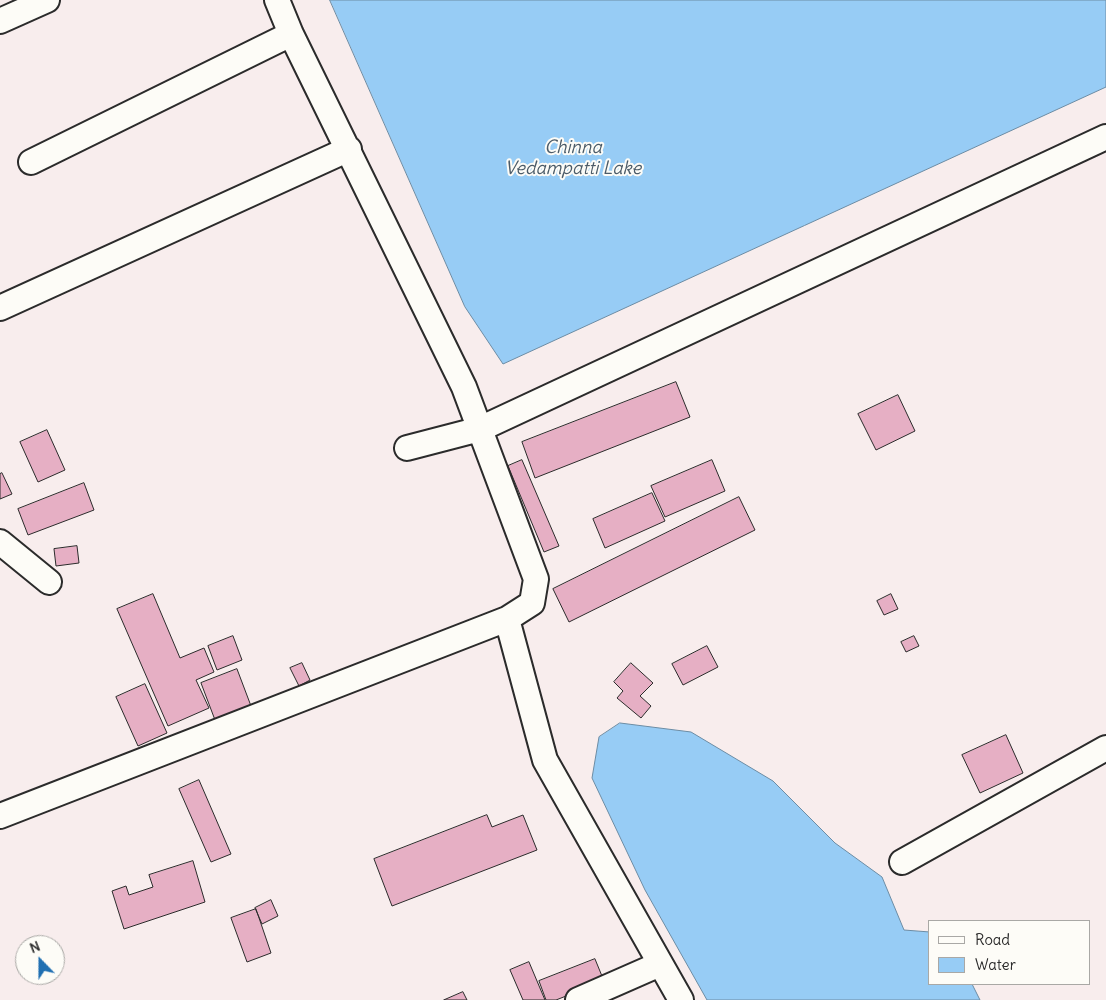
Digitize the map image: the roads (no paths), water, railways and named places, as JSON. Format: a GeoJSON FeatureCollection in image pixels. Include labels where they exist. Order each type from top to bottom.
{"type":"FeatureCollection","features":[{"type":"Feature","properties":{"kind":"street"},"geometry":{"type":"LineString","coordinates":[[0,21],[47,0]]}},
{"type":"Feature","properties":{"kind":"street"},"geometry":{"type":"LineString","coordinates":[[0,816],[507,619],[532,603],[536,579],[464,387],[291,34],[277,0]]}},
{"type":"Feature","properties":{"kind":"street"},"geometry":{"type":"LineString","coordinates":[[31,162],[291,34]]}},
{"type":"Feature","properties":{"kind":"street"},"geometry":{"type":"LineString","coordinates":[[407,448],[480,429],[1106,137]]}},
{"type":"Feature","properties":{"kind":"street"},"geometry":{"type":"LineString","coordinates":[[0,308],[349,149]]}},
{"type":"Feature","properties":{"kind":"street"},"geometry":{"type":"LineString","coordinates":[[0,542],[49,582]]}},
{"type":"Feature","properties":{"kind":"street"},"geometry":{"type":"LineString","coordinates":[[507,619],[545,760],[681,1000]]}},
{"type":"Feature","properties":{"kind":"street"},"geometry":{"type":"LineString","coordinates":[[902,862],[1106,748]]}},
{"type":"Feature","properties":{"kind":"street"},"geometry":{"type":"LineString","coordinates":[[578,1000],[660,964]]}},
{"type":"Feature","properties":{"kind":"water","name":"Chinna Vedampatti Lake"},"geometry":{"type":"Polygon","coordinates":[[[330,0],[1106,0],[1106,87],[503,364],[465,307],[330,0]]]}},
{"type":"Feature","properties":{"kind":"water"},"geometry":{"type":"Polygon","coordinates":[[[620,723],[691,732],[773,781],[835,843],[882,877],[904,930],[928,932],[928,985],[972,985],[980,1000],[707,1000],[645,890],[592,778],[599,737],[620,723]]]}}]}
